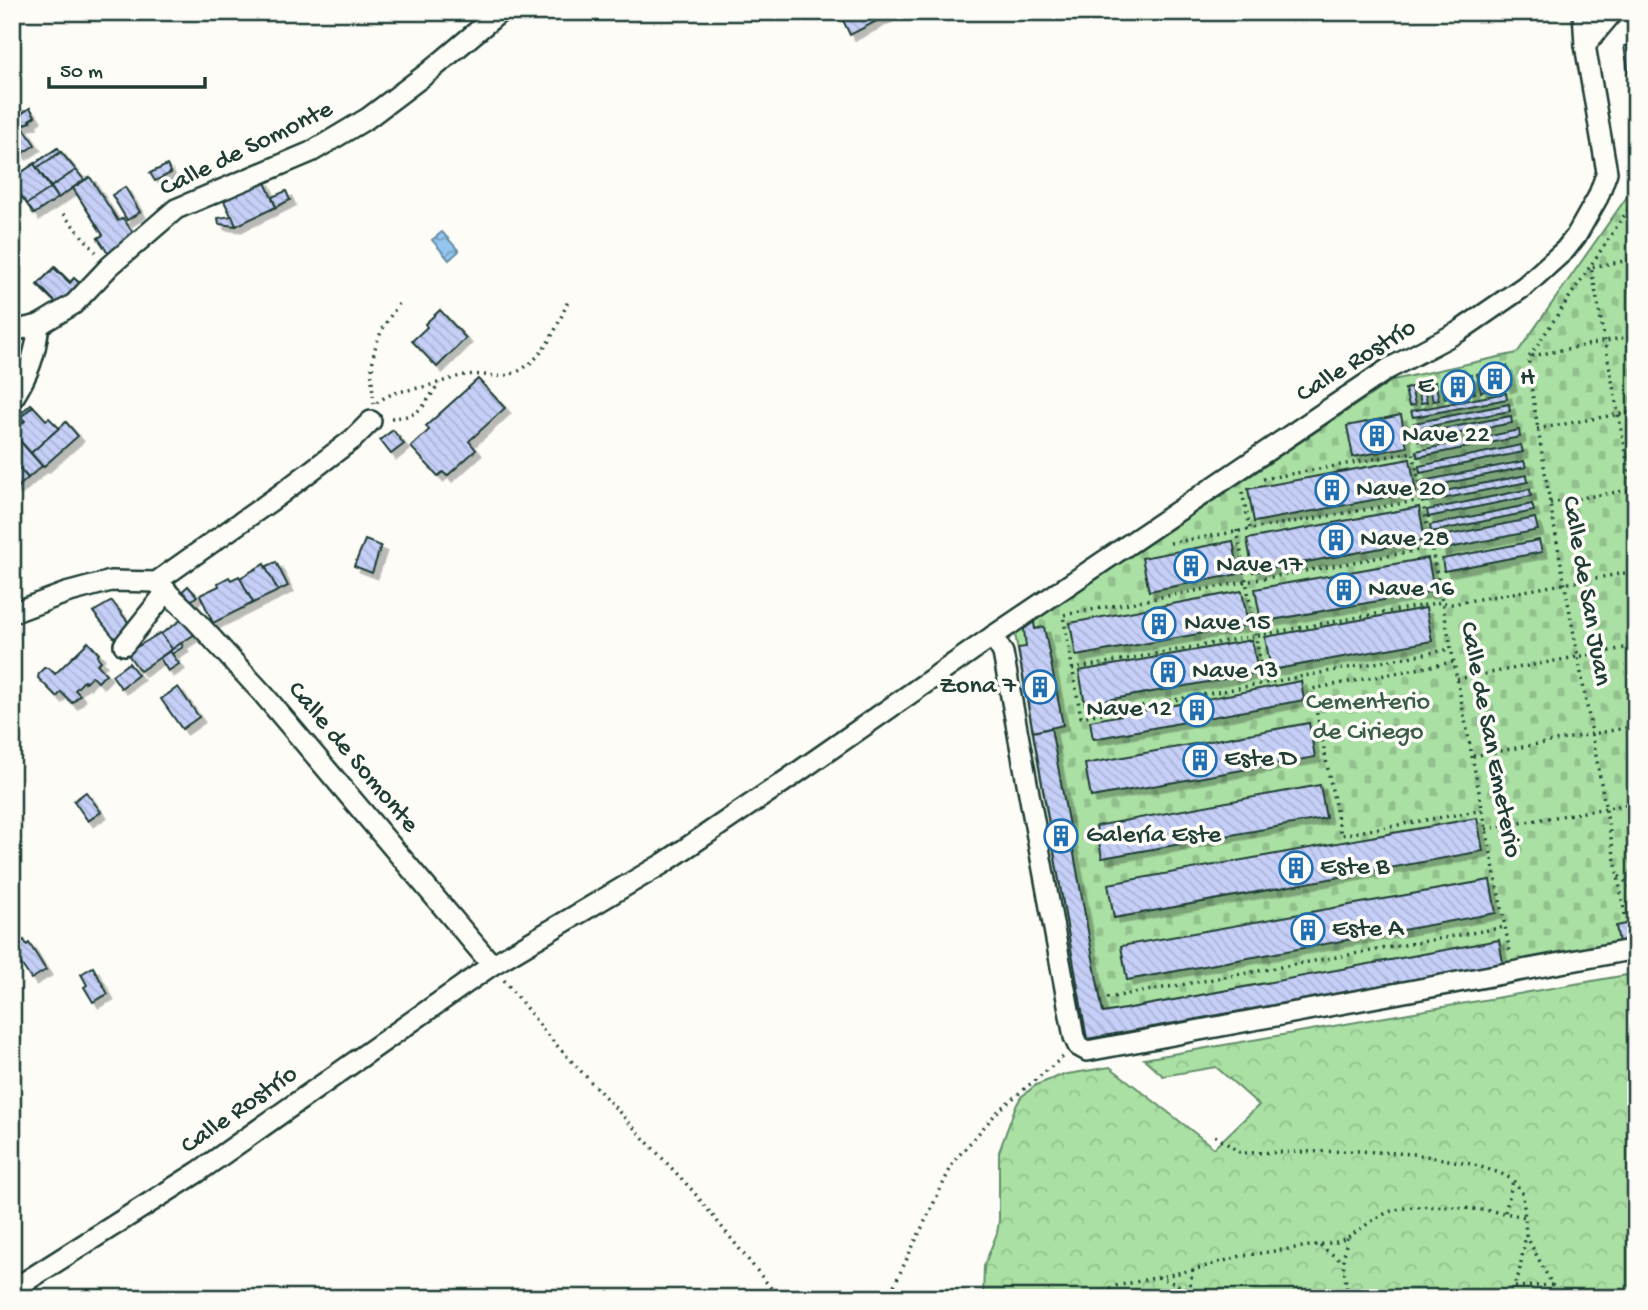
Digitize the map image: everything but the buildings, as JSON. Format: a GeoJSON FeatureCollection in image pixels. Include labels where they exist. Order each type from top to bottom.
{"type":"FeatureCollection","features":[{"type":"Feature","properties":{"kind":"street","name":"Calle de Somonte"},"geometry":{"type":"LineString","coordinates":[[12,331],[39,326],[74,303],[110,266],[176,209],[311,152],[368,118],[500,12]]}},
{"type":"Feature","properties":{"kind":"street","name":"Calle Rostrío"},"geometry":{"type":"LineString","coordinates":[[12,1290],[198,1172],[492,965],[664,863],[1388,369],[1458,332],[1525,286],[1564,250],[1587,221],[1607,172],[1585,45],[1583,12]]}},
{"type":"Feature","properties":{"kind":"street"},"geometry":{"type":"LineString","coordinates":[[1585,45],[1613,12]]}},
{"type":"Feature","properties":{"kind":"street"},"geometry":{"type":"LineString","coordinates":[[12,400],[29,373],[39,326]]}},
{"type":"Feature","properties":{"kind":"street"},"geometry":{"type":"LineString","coordinates":[[124,645],[161,586],[353,439],[373,413]]}},
{"type":"Feature","properties":{"kind":"street"},"geometry":{"type":"LineString","coordinates":[[12,613],[66,593],[111,581],[161,586]]}},
{"type":"Feature","properties":{"kind":"street","name":"Calle de Somonte"},"geometry":{"type":"LineString","coordinates":[[161,586],[289,724],[492,965]]}},
{"type":"Feature","properties":{"kind":"street"},"geometry":{"type":"LineString","coordinates":[[993,636],[1003,653],[1074,1037],[1078,1046],[1087,1051],[1636,949]]}},
{"type":"Feature","properties":{"kind":"path"},"geometry":{"type":"LineString","coordinates":[[1530,356],[1636,198]]}},
{"type":"Feature","properties":{"kind":"path"},"geometry":{"type":"LineString","coordinates":[[63,214],[110,266]]}},
{"type":"Feature","properties":{"kind":"path"},"geometry":{"type":"LineString","coordinates":[[1591,267],[1636,259]]}},
{"type":"Feature","properties":{"kind":"path"},"geometry":{"type":"LineString","coordinates":[[1591,267],[1636,510]]}},
{"type":"Feature","properties":{"kind":"path"},"geometry":{"type":"LineString","coordinates":[[373,413],[386,396],[465,375],[487,373],[506,376],[525,368],[541,353],[556,329],[568,301]]}},
{"type":"Feature","properties":{"kind":"path"},"geometry":{"type":"LineString","coordinates":[[373,413],[371,360],[376,340],[399,304]]}},
{"type":"Feature","properties":{"kind":"path"},"geometry":{"type":"LineString","coordinates":[[1530,356],[1636,335]]}},
{"type":"Feature","properties":{"kind":"path","name":"Calle de San Juan"},"geometry":{"type":"LineString","coordinates":[[1530,356],[1528,367],[1537,429],[1625,915]]}},
{"type":"Feature","properties":{"kind":"path"},"geometry":{"type":"LineString","coordinates":[[373,413],[408,417],[419,411],[439,383]]}},
{"type":"Feature","properties":{"kind":"path"},"geometry":{"type":"LineString","coordinates":[[1537,429],[1636,411]]}},
{"type":"Feature","properties":{"kind":"path","name":"Calle de San Emeterio"},"geometry":{"type":"LineString","coordinates":[[1259,480],[1413,452],[1510,952]]}},
{"type":"Feature","properties":{"kind":"path"},"geometry":{"type":"LineString","coordinates":[[1250,486],[1242,492],[1250,528]]}},
{"type":"Feature","properties":{"kind":"path"},"geometry":{"type":"LineString","coordinates":[[1550,503],[1634,490]]}},
{"type":"Feature","properties":{"kind":"path"},"geometry":{"type":"LineString","coordinates":[[1170,543],[1422,500]]}},
{"type":"Feature","properties":{"kind":"path"},"geometry":{"type":"LineString","coordinates":[[1237,530],[1264,682]]}},
{"type":"Feature","properties":{"kind":"path"},"geometry":{"type":"LineString","coordinates":[[1431,548],[1063,615],[1081,717],[1451,649]]}},
{"type":"Feature","properties":{"kind":"path"},"geometry":{"type":"LineString","coordinates":[[1072,669],[1443,602],[1451,604],[1636,571]]}},
{"type":"Feature","properties":{"kind":"path"},"geometry":{"type":"LineString","coordinates":[[1457,679],[1636,646]]}},
{"type":"Feature","properties":{"kind":"path"},"geometry":{"type":"LineString","coordinates":[[1454,662],[1312,690],[1341,835],[1483,810]]}},
{"type":"Feature","properties":{"kind":"path"},"geometry":{"type":"LineString","coordinates":[[1472,756],[1636,726]]}},
{"type":"Feature","properties":{"kind":"path"},"geometry":{"type":"LineString","coordinates":[[1486,830],[1636,803]]}},
{"type":"Feature","properties":{"kind":"path"},"geometry":{"type":"LineString","coordinates":[[1617,874],[1636,891]]}},
{"type":"Feature","properties":{"kind":"path"},"geometry":{"type":"LineString","coordinates":[[1107,999],[1505,927]]}},
{"type":"Feature","properties":{"kind":"path"},"geometry":{"type":"LineString","coordinates":[[492,965],[549,1037],[692,1191],[779,1298]]}},
{"type":"Feature","properties":{"kind":"path"},"geometry":{"type":"LineString","coordinates":[[888,1298],[954,1161],[1000,1109],[1065,1055],[1063,1046]]}},
{"type":"Feature","properties":{"kind":"path"},"geometry":{"type":"LineString","coordinates":[[1215,1136],[1241,1153],[1358,1151],[1414,1154],[1471,1164],[1513,1180],[1523,1194],[1526,1234],[1519,1274],[1508,1298]]}},
{"type":"Feature","properties":{"kind":"path"},"geometry":{"type":"LineString","coordinates":[[1505,1212],[1513,1180]]}},
{"type":"Feature","properties":{"kind":"path"},"geometry":{"type":"LineString","coordinates":[[1099,1298],[1116,1286],[1193,1270],[1241,1256],[1320,1246],[1347,1238],[1375,1218],[1393,1210],[1447,1208],[1505,1212],[1525,1217]]}},
{"type":"Feature","properties":{"kind":"path"},"geometry":{"type":"LineString","coordinates":[[1526,1234],[1559,1298]]}},
{"type":"Feature","properties":{"kind":"path"},"geometry":{"type":"LineString","coordinates":[[1347,1238],[1343,1262],[1348,1298]]}},
{"type":"Feature","properties":{"kind":"path"},"geometry":{"type":"LineString","coordinates":[[1320,1246],[1343,1262]]}},
{"type":"Feature","properties":{"kind":"path"},"geometry":{"type":"LineString","coordinates":[[1190,1298],[1188,1292],[1193,1270]]}},
{"type":"Feature","properties":{"kind":"path"},"geometry":{"type":"LineString","coordinates":[[1158,1277],[1188,1292]]}},
{"type":"Feature","properties":{"kind":"path"},"geometry":{"type":"LineString","coordinates":[[1513,1287],[1554,1285]]}},
{"type":"Feature","properties":{"kind":"green space","name":"Cementerio de Ciriego"},"geometry":{"type":"Polygon","coordinates":[[[1636,184],[1636,940],[1087,1039],[1015,634],[1393,380],[1517,353],[1636,184]]]}},
{"type":"Feature","properties":{"kind":"green space"},"geometry":{"type":"Polygon","coordinates":[[[1627,975],[1636,1005],[1636,1298],[983,1298],[984,1266],[999,1221],[999,1152],[1021,1097],[1036,1085],[1062,1075],[1110,1067],[1214,1148],[1259,1105],[1216,1067],[1163,1076],[1144,1059],[1627,975]]]}},
{"type":"Feature","properties":{"kind":"water"},"geometry":{"type":"Polygon","coordinates":[[[442,232],[459,251],[449,260],[432,240],[442,232]]]}},
{"type":"Feature","properties":{"kind":"place","name":"H"},"geometry":{"type":"Point","coordinates":[1495,379]}},
{"type":"Feature","properties":{"kind":"place","name":"E"},"geometry":{"type":"Point","coordinates":[1458,387]}},
{"type":"Feature","properties":{"kind":"place","name":"Nave 22"},"geometry":{"type":"Point","coordinates":[1377,436]}},
{"type":"Feature","properties":{"kind":"place","name":"Nave 20"},"geometry":{"type":"Point","coordinates":[1332,490]}},
{"type":"Feature","properties":{"kind":"place","name":"Nave 28"},"geometry":{"type":"Point","coordinates":[1336,540]}},
{"type":"Feature","properties":{"kind":"place","name":"Nave 17"},"geometry":{"type":"Point","coordinates":[1191,566]}},
{"type":"Feature","properties":{"kind":"place","name":"Nave 16"},"geometry":{"type":"Point","coordinates":[1344,590]}},
{"type":"Feature","properties":{"kind":"place","name":"Nave 15"},"geometry":{"type":"Point","coordinates":[1159,624]}},
{"type":"Feature","properties":{"kind":"place","name":"Nave 13"},"geometry":{"type":"Point","coordinates":[1168,672]}},
{"type":"Feature","properties":{"kind":"place","name":"Zona 7"},"geometry":{"type":"Point","coordinates":[1040,687]}},
{"type":"Feature","properties":{"kind":"place","name":"Nave 12"},"geometry":{"type":"Point","coordinates":[1197,710]}},
{"type":"Feature","properties":{"kind":"place","name":"Este D"},"geometry":{"type":"Point","coordinates":[1200,760]}},
{"type":"Feature","properties":{"kind":"place","name":"Galería Este"},"geometry":{"type":"Point","coordinates":[1061,836]}},
{"type":"Feature","properties":{"kind":"place","name":"Este B"},"geometry":{"type":"Point","coordinates":[1296,868]}},
{"type":"Feature","properties":{"kind":"place","name":"Este A"},"geometry":{"type":"Point","coordinates":[1308,930]}}]}
